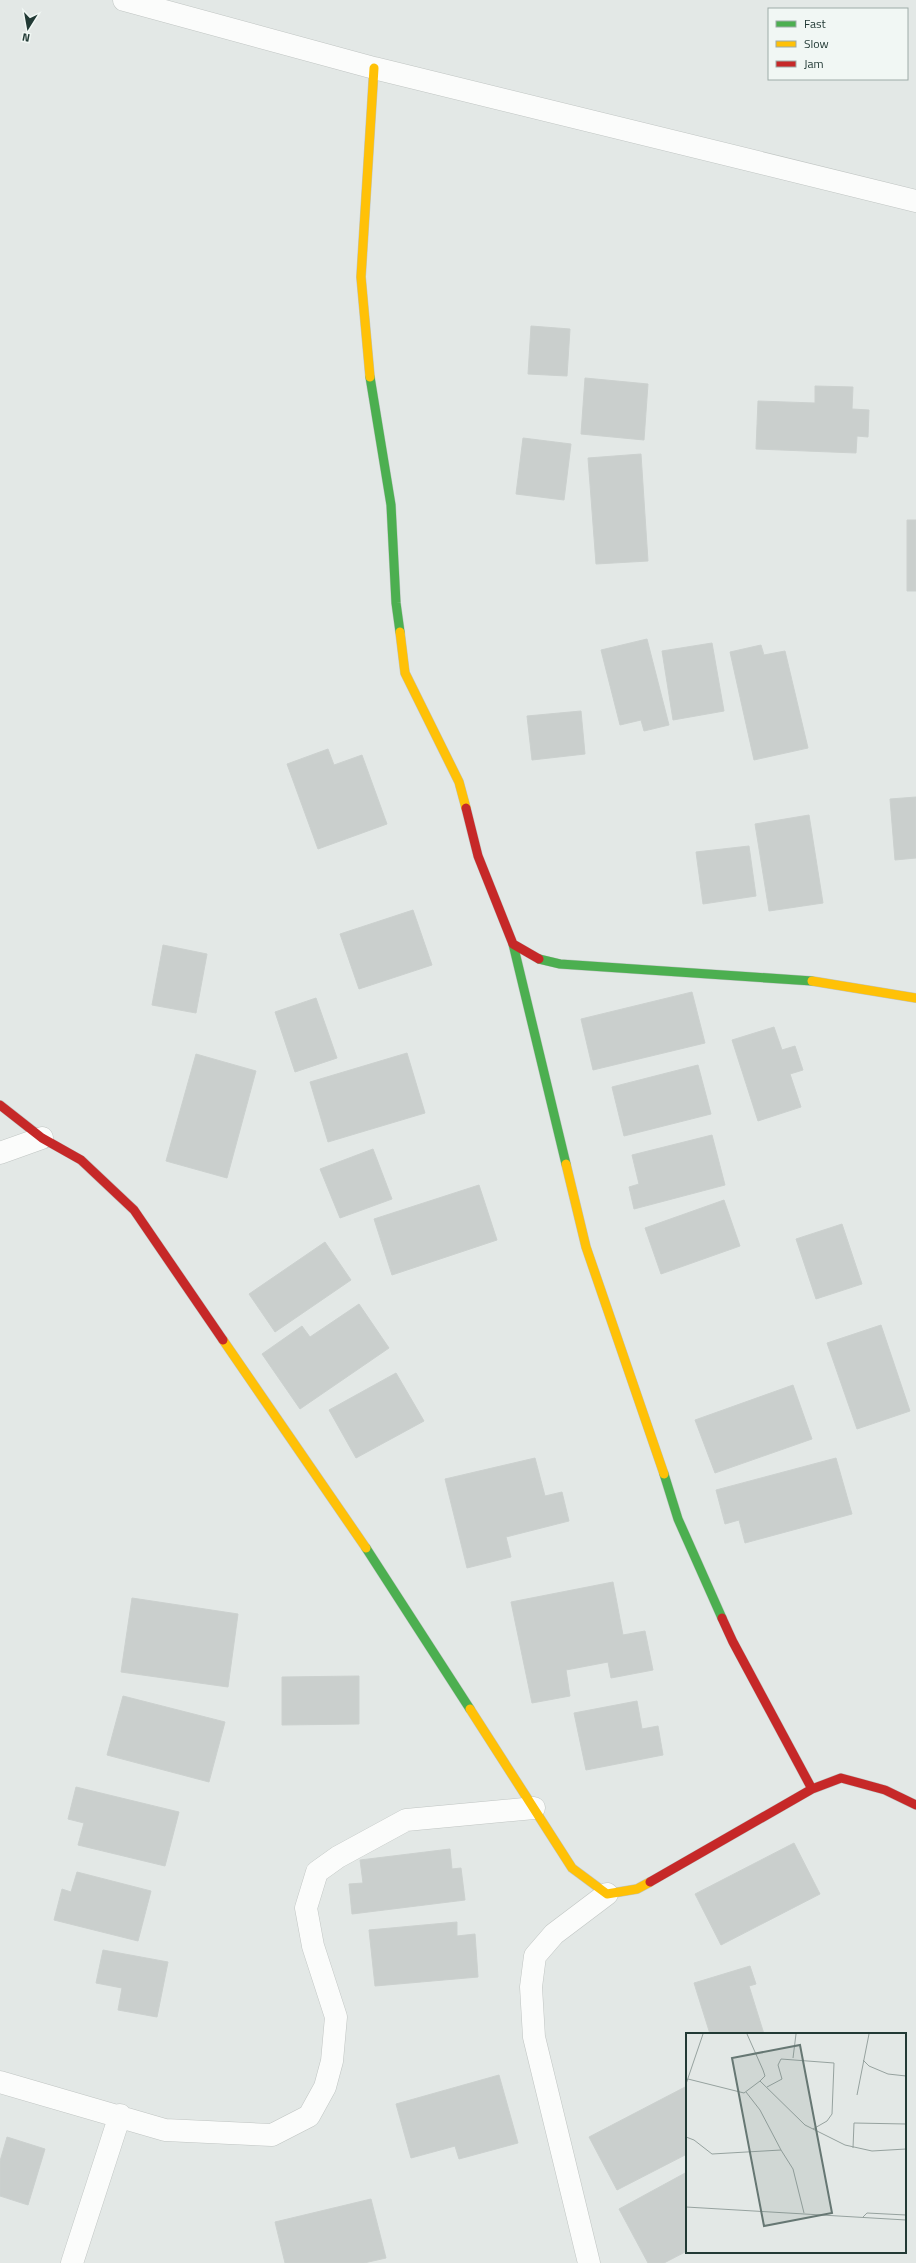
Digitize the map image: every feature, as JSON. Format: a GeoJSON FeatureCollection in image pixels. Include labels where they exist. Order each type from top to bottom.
{"type":"FeatureCollection","features":[{"type":"Feature","properties":{"kind":"street"},"geometry":{"type":"LineString","coordinates":[[124,0],[374,68],[916,201]]}},
{"type":"Feature","properties":{"kind":"street"},"geometry":{"type":"LineString","coordinates":[[374,68],[361,277],[370,378],[391,505],[396,603],[404,673],[459,782],[478,856],[513,944],[586,1247],[648,1424],[678,1519],[733,1642],[812,1789]]}},
{"type":"Feature","properties":{"kind":"street"},"geometry":{"type":"LineString","coordinates":[[513,944],[534,958],[560,964],[822,982],[916,998]]}},
{"type":"Feature","properties":{"kind":"street"},"geometry":{"type":"LineString","coordinates":[[0,1105],[42,1138],[81,1160],[134,1210],[387,1579],[572,1868],[607,1894]]}},
{"type":"Feature","properties":{"kind":"street"},"geometry":{"type":"LineString","coordinates":[[0,1153],[42,1138]]}},
{"type":"Feature","properties":{"kind":"street"},"geometry":{"type":"LineString","coordinates":[[589,2263],[534,2037],[531,1987],[535,1956],[554,1934],[607,1894],[638,1889],[812,1789],[841,1778],[885,1790],[916,1805]]}},
{"type":"Feature","properties":{"kind":"street"},"geometry":{"type":"LineString","coordinates":[[0,2082],[165,2130],[272,2135],[309,2116],[325,2087],[332,2061],[336,2017],[313,1946],[306,1908],[317,1872],[338,1857],[406,1820],[534,1808]]}},
{"type":"Feature","properties":{"kind":"street"},"geometry":{"type":"LineString","coordinates":[[72,2263],[120,2116]]}},
{"type":"Feature","properties":{"kind":"building"},"geometry":{"type":"Polygon","coordinates":[[[531,326],[570,329],[567,376],[528,374],[531,326]]]}},
{"type":"Feature","properties":{"kind":"building"},"geometry":{"type":"Polygon","coordinates":[[[585,378],[648,384],[644,440],[581,434],[585,378]]]}},
{"type":"Feature","properties":{"kind":"building"},"geometry":{"type":"Polygon","coordinates":[[[815,386],[853,387],[852,409],[869,410],[868,437],[857,436],[856,453],[756,449],[758,401],[815,403],[815,386]]]}},
{"type":"Feature","properties":{"kind":"building"},"geometry":{"type":"Polygon","coordinates":[[[523,438],[571,444],[564,500],[516,494],[523,438]]]}},
{"type":"Feature","properties":{"kind":"building"},"geometry":{"type":"Polygon","coordinates":[[[641,454],[648,561],[596,564],[588,458],[641,454]]]}},
{"type":"Feature","properties":{"kind":"building"},"geometry":{"type":"Polygon","coordinates":[[[907,520],[916,520],[916,591],[907,591],[907,520]]]}},
{"type":"Feature","properties":{"kind":"building"},"geometry":{"type":"Polygon","coordinates":[[[647,639],[669,725],[644,731],[641,720],[620,725],[601,650],[647,639]]]}},
{"type":"Feature","properties":{"kind":"building"},"geometry":{"type":"Polygon","coordinates":[[[712,643],[724,711],[673,720],[662,651],[712,643]]]}},
{"type":"Feature","properties":{"kind":"building"},"geometry":{"type":"Polygon","coordinates":[[[761,645],[764,655],[785,651],[808,748],[754,760],[730,652],[761,645]]]}},
{"type":"Feature","properties":{"kind":"building"},"geometry":{"type":"Polygon","coordinates":[[[581,711],[585,754],[532,760],[527,716],[581,711]]]}},
{"type":"Feature","properties":{"kind":"building"},"geometry":{"type":"Polygon","coordinates":[[[328,749],[334,765],[362,755],[387,824],[318,849],[287,764],[328,749]]]}},
{"type":"Feature","properties":{"kind":"building"},"geometry":{"type":"Polygon","coordinates":[[[916,797],[916,858],[895,860],[890,799],[916,797]]]}},
{"type":"Feature","properties":{"kind":"building"},"geometry":{"type":"Polygon","coordinates":[[[809,815],[823,903],[769,911],[755,824],[809,815]]]}},
{"type":"Feature","properties":{"kind":"building"},"geometry":{"type":"Polygon","coordinates":[[[749,846],[756,896],[703,904],[696,852],[749,846]]]}},
{"type":"Feature","properties":{"kind":"building"},"geometry":{"type":"Polygon","coordinates":[[[413,910],[432,965],[359,989],[340,934],[413,910]]]}},
{"type":"Feature","properties":{"kind":"building"},"geometry":{"type":"Polygon","coordinates":[[[163,945],[207,954],[196,1013],[152,1005],[163,945]]]}},
{"type":"Feature","properties":{"kind":"building"},"geometry":{"type":"Polygon","coordinates":[[[692,992],[705,1043],[593,1070],[581,1019],[692,992]]]}},
{"type":"Feature","properties":{"kind":"building"},"geometry":{"type":"Polygon","coordinates":[[[316,998],[337,1058],[295,1072],[275,1012],[316,998]]]}},
{"type":"Feature","properties":{"kind":"building"},"geometry":{"type":"Polygon","coordinates":[[[774,1027],[782,1050],[795,1046],[803,1070],[790,1074],[801,1107],[758,1121],[732,1040],[774,1027]]]}},
{"type":"Feature","properties":{"kind":"building"},"geometry":{"type":"Polygon","coordinates":[[[407,1053],[425,1113],[328,1142],[310,1082],[407,1053]]]}},
{"type":"Feature","properties":{"kind":"building"},"geometry":{"type":"Polygon","coordinates":[[[196,1054],[256,1071],[227,1178],[166,1161],[196,1054]]]}},
{"type":"Feature","properties":{"kind":"building"},"geometry":{"type":"Polygon","coordinates":[[[698,1065],[711,1114],[624,1136],[612,1087],[698,1065]]]}},
{"type":"Feature","properties":{"kind":"building"},"geometry":{"type":"Polygon","coordinates":[[[712,1135],[725,1185],[634,1209],[629,1187],[639,1184],[632,1155],[712,1135]]]}},
{"type":"Feature","properties":{"kind":"building"},"geometry":{"type":"Polygon","coordinates":[[[373,1149],[392,1199],[340,1218],[320,1169],[373,1149]]]}},
{"type":"Feature","properties":{"kind":"building"},"geometry":{"type":"Polygon","coordinates":[[[479,1185],[497,1240],[392,1275],[374,1219],[479,1185]]]}},
{"type":"Feature","properties":{"kind":"building"},"geometry":{"type":"Polygon","coordinates":[[[724,1200],[740,1246],[661,1274],[645,1228],[724,1200]]]}},
{"type":"Feature","properties":{"kind":"building"},"geometry":{"type":"Polygon","coordinates":[[[842,1224],[862,1284],[816,1299],[796,1239],[842,1224]]]}},
{"type":"Feature","properties":{"kind":"building"},"geometry":{"type":"Polygon","coordinates":[[[325,1242],[351,1280],[275,1332],[249,1294],[325,1242]]]}},
{"type":"Feature","properties":{"kind":"building"},"geometry":{"type":"Polygon","coordinates":[[[359,1304],[389,1348],[300,1409],[262,1354],[302,1326],[310,1337],[359,1304]]]}},
{"type":"Feature","properties":{"kind":"building"},"geometry":{"type":"Polygon","coordinates":[[[881,1325],[910,1411],[857,1429],[827,1343],[881,1325]]]}},
{"type":"Feature","properties":{"kind":"building"},"geometry":{"type":"Polygon","coordinates":[[[396,1373],[424,1421],[356,1458],[329,1410],[396,1373]]]}},
{"type":"Feature","properties":{"kind":"building"},"geometry":{"type":"Polygon","coordinates":[[[793,1385],[812,1439],[715,1473],[695,1420],[793,1385]]]}},
{"type":"Feature","properties":{"kind":"building"},"geometry":{"type":"Polygon","coordinates":[[[535,1458],[545,1496],[562,1492],[569,1521],[506,1537],[511,1557],[467,1568],[445,1479],[535,1458]]]}},
{"type":"Feature","properties":{"kind":"building"},"geometry":{"type":"Polygon","coordinates":[[[836,1458],[852,1514],[745,1543],[739,1520],[725,1524],[716,1490],[836,1458]]]}},
{"type":"Feature","properties":{"kind":"building"},"geometry":{"type":"Polygon","coordinates":[[[613,1582],[623,1635],[645,1631],[653,1670],[611,1678],[608,1662],[566,1670],[570,1696],[532,1703],[511,1602],[613,1582]]]}},
{"type":"Feature","properties":{"kind":"building"},"geometry":{"type":"Polygon","coordinates":[[[132,1598],[238,1614],[228,1687],[121,1672],[132,1598]]]}},
{"type":"Feature","properties":{"kind":"building"},"geometry":{"type":"Polygon","coordinates":[[[359,1676],[359,1724],[282,1725],[282,1677],[359,1676]]]}},
{"type":"Feature","properties":{"kind":"building"},"geometry":{"type":"Polygon","coordinates":[[[123,1696],[225,1722],[209,1782],[107,1755],[123,1696]]]}},
{"type":"Feature","properties":{"kind":"building"},"geometry":{"type":"Polygon","coordinates":[[[637,1701],[642,1729],[658,1726],[663,1755],[586,1770],[574,1713],[637,1701]]]}},
{"type":"Feature","properties":{"kind":"building"},"geometry":{"type":"Polygon","coordinates":[[[76,1787],[179,1812],[165,1866],[78,1845],[84,1823],[68,1819],[76,1787]]]}},
{"type":"Feature","properties":{"kind":"building"},"geometry":{"type":"Polygon","coordinates":[[[794,1843],[820,1894],[721,1945],[695,1894],[794,1843]]]}},
{"type":"Feature","properties":{"kind":"building"},"geometry":{"type":"Polygon","coordinates":[[[450,1849],[452,1869],[461,1868],[465,1900],[352,1914],[349,1884],[363,1883],[360,1860],[450,1849]]]}},
{"type":"Feature","properties":{"kind":"building"},"geometry":{"type":"Polygon","coordinates":[[[77,1872],[151,1891],[138,1941],[54,1920],[62,1889],[71,1892],[77,1872]]]}},
{"type":"Feature","properties":{"kind":"building"},"geometry":{"type":"Polygon","coordinates":[[[457,1922],[457,1936],[475,1934],[478,1977],[375,1986],[369,1930],[457,1922]]]}},
{"type":"Feature","properties":{"kind":"building"},"geometry":{"type":"Polygon","coordinates":[[[103,1950],[168,1962],[157,2017],[118,2010],[122,1988],[96,1983],[103,1950]]]}},
{"type":"Feature","properties":{"kind":"building"},"geometry":{"type":"Polygon","coordinates":[[[750,1966],[756,1984],[749,1986],[764,2033],[710,2033],[694,1983],[750,1966]]]}},
{"type":"Feature","properties":{"kind":"building"},"geometry":{"type":"Polygon","coordinates":[[[499,2075],[518,2143],[459,2159],[455,2146],[411,2158],[396,2104],[499,2075]]]}},
{"type":"Feature","properties":{"kind":"building"},"geometry":{"type":"Polygon","coordinates":[[[686,2087],[686,2155],[617,2190],[589,2137],[686,2087]]]}},
{"type":"Feature","properties":{"kind":"building"},"geometry":{"type":"Polygon","coordinates":[[[7,2137],[45,2149],[28,2205],[0,2196],[0,2161],[7,2137]]]}},
{"type":"Feature","properties":{"kind":"building"},"geometry":{"type":"Polygon","coordinates":[[[686,2173],[686,2252],[664,2263],[648,2263],[619,2209],[686,2173]]]}},
{"type":"Feature","properties":{"kind":"building"},"geometry":{"type":"Polygon","coordinates":[[[371,2199],[386,2258],[364,2263],[285,2263],[275,2222],[371,2199]]]}},
{"type":"Feature","properties":{"kind":"traffic: fast"},"geometry":{"type":"LineString","coordinates":[[370,377],[391,505],[396,603],[400,632]]}},
{"type":"Feature","properties":{"kind":"traffic: fast"},"geometry":{"type":"LineString","coordinates":[[513,944],[566,1164]]}},
{"type":"Feature","properties":{"kind":"traffic: fast"},"geometry":{"type":"LineString","coordinates":[[539,959],[560,964],[812,981]]}},
{"type":"Feature","properties":{"kind":"traffic: fast"},"geometry":{"type":"LineString","coordinates":[[664,1474],[678,1519],[722,1618]]}},
{"type":"Feature","properties":{"kind":"traffic: fast"},"geometry":{"type":"LineString","coordinates":[[366,1548],[470,1709]]}},
{"type":"Feature","properties":{"kind":"traffic: slow"},"geometry":{"type":"LineString","coordinates":[[370,377],[361,277],[374,68]]}},
{"type":"Feature","properties":{"kind":"traffic: slow"},"geometry":{"type":"LineString","coordinates":[[400,632],[405,673],[459,782],[466,808]]}},
{"type":"Feature","properties":{"kind":"traffic: slow"},"geometry":{"type":"LineString","coordinates":[[812,981],[916,998]]}},
{"type":"Feature","properties":{"kind":"traffic: slow"},"geometry":{"type":"LineString","coordinates":[[566,1164],[586,1247],[664,1474]]}},
{"type":"Feature","properties":{"kind":"traffic: slow"},"geometry":{"type":"LineString","coordinates":[[223,1340],[366,1548]]}},
{"type":"Feature","properties":{"kind":"traffic: slow"},"geometry":{"type":"LineString","coordinates":[[470,1709],[572,1868],[607,1894],[637,1889],[650,1882]]}},
{"type":"Feature","properties":{"kind":"traffic: jam"},"geometry":{"type":"LineString","coordinates":[[466,808],[478,856],[513,944],[539,959]]}},
{"type":"Feature","properties":{"kind":"traffic: jam"},"geometry":{"type":"LineString","coordinates":[[0,1105],[42,1138],[81,1160],[134,1210],[223,1340]]}},
{"type":"Feature","properties":{"kind":"traffic: jam"},"geometry":{"type":"LineString","coordinates":[[722,1618],[733,1642],[812,1789]]}},
{"type":"Feature","properties":{"kind":"traffic: jam"},"geometry":{"type":"LineString","coordinates":[[650,1882],[812,1789],[841,1778],[885,1790],[916,1805]]}}]}
